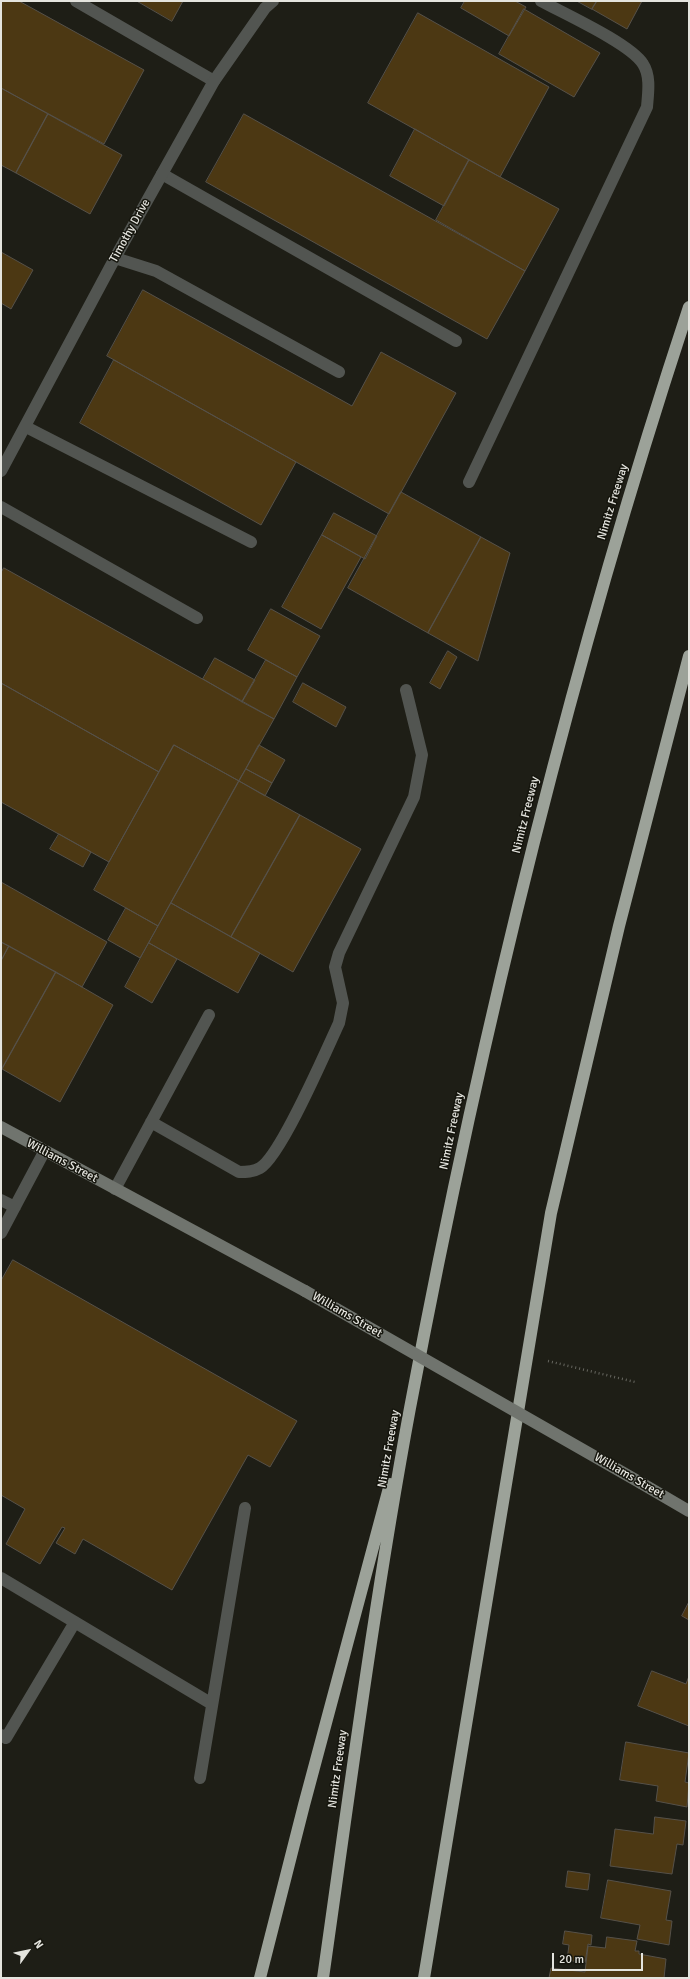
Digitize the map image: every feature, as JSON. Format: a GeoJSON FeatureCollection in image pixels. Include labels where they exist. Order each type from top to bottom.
{"type":"FeatureCollection","features":[{"type":"Feature","properties":{"kind":"highway","name":"Nimitz Freeway"},"geometry":{"type":"LineString","coordinates":[[323,1978],[365,1682],[410,1412],[462,1148],[524,879],[631,490],[689,307]]}},
{"type":"Feature","properties":{"kind":"highway"},"geometry":{"type":"LineString","coordinates":[[424,1978],[551,1213],[619,926],[689,656]]}},
{"type":"Feature","properties":{"kind":"highway"},"geometry":{"type":"LineString","coordinates":[[260,1978],[304,1805],[410,1412]]}},
{"type":"Feature","properties":{"kind":"street"},"geometry":{"type":"LineString","coordinates":[[76,1],[214,81]]}},
{"type":"Feature","properties":{"kind":"street","name":"Timothy Drive"},"geometry":{"type":"LineString","coordinates":[[1,471],[26,427],[115,258],[214,81],[265,8],[273,1]]}},
{"type":"Feature","properties":{"kind":"street"},"geometry":{"type":"LineString","coordinates":[[469,482],[647,107],[649,86],[644,65],[628,49],[541,1]]}},
{"type":"Feature","properties":{"kind":"street"},"geometry":{"type":"LineString","coordinates":[[162,174],[456,341]]}},
{"type":"Feature","properties":{"kind":"street"},"geometry":{"type":"LineString","coordinates":[[115,258],[156,270],[339,372]]}},
{"type":"Feature","properties":{"kind":"street"},"geometry":{"type":"LineString","coordinates":[[26,427],[251,542]]}},
{"type":"Feature","properties":{"kind":"street"},"geometry":{"type":"LineString","coordinates":[[1,507],[197,618]]}},
{"type":"Feature","properties":{"kind":"street"},"geometry":{"type":"LineString","coordinates":[[151,1122],[239,1172],[247,1172],[260,1168],[281,1144],[339,1023],[343,1003],[335,967],[339,953],[414,797],[422,755],[406,690]]}},
{"type":"Feature","properties":{"kind":"street"},"geometry":{"type":"LineString","coordinates":[[115,1189],[209,1015]]}},
{"type":"Feature","properties":{"kind":"street","name":"Williams Street"},"geometry":{"type":"LineString","coordinates":[[1,1127],[44,1152],[305,1291],[689,1511]]}},
{"type":"Feature","properties":{"kind":"street"},"geometry":{"type":"LineString","coordinates":[[1,1233],[44,1152]]}},
{"type":"Feature","properties":{"kind":"street"},"geometry":{"type":"LineString","coordinates":[[1,1200],[15,1207]]}},
{"type":"Feature","properties":{"kind":"street"},"geometry":{"type":"LineString","coordinates":[[200,1778],[244,1508]]}},
{"type":"Feature","properties":{"kind":"street"},"geometry":{"type":"LineString","coordinates":[[1,1578],[212,1704]]}},
{"type":"Feature","properties":{"kind":"street"},"geometry":{"type":"LineString","coordinates":[[1,1735],[6,1738],[75,1622]]}},
{"type":"Feature","properties":{"kind":"path"},"geometry":{"type":"LineString","coordinates":[[528,1357],[635,1382]]}},
{"type":"Feature","properties":{"kind":"building"},"geometry":{"type":"Polygon","coordinates":[[[1,1],[19,1],[144,70],[104,144],[1,88],[1,1]]]}},
{"type":"Feature","properties":{"kind":"building"},"geometry":{"type":"Polygon","coordinates":[[[137,1],[183,1],[172,21],[137,1]]]}},
{"type":"Feature","properties":{"kind":"building"},"geometry":{"type":"Polygon","coordinates":[[[465,1],[515,1],[526,7],[509,36],[461,8],[465,1]]]}},
{"type":"Feature","properties":{"kind":"building"},"geometry":{"type":"Polygon","coordinates":[[[577,1],[597,1],[592,9],[577,1]]]}},
{"type":"Feature","properties":{"kind":"building"},"geometry":{"type":"Polygon","coordinates":[[[597,1],[642,1],[627,29],[592,9],[597,1]]]}},
{"type":"Feature","properties":{"kind":"building"},"geometry":{"type":"Polygon","coordinates":[[[524,9],[600,53],[574,97],[499,54],[524,9]]]}},
{"type":"Feature","properties":{"kind":"building"},"geometry":{"type":"Polygon","coordinates":[[[418,13],[549,87],[500,177],[368,103],[418,13]]]}},
{"type":"Feature","properties":{"kind":"building"},"geometry":{"type":"Polygon","coordinates":[[[1,88],[48,114],[16,173],[1,165],[1,88]]]}},
{"type":"Feature","properties":{"kind":"building"},"geometry":{"type":"Polygon","coordinates":[[[48,114],[122,155],[90,214],[16,173],[48,114]]]}},
{"type":"Feature","properties":{"kind":"building"},"geometry":{"type":"Polygon","coordinates":[[[244,114],[525,271],[487,339],[206,182],[244,114]]]}},
{"type":"Feature","properties":{"kind":"building"},"geometry":{"type":"Polygon","coordinates":[[[415,129],[469,160],[444,206],[390,176],[415,129]]]}},
{"type":"Feature","properties":{"kind":"building"},"geometry":{"type":"Polygon","coordinates":[[[469,160],[559,209],[525,271],[436,220],[469,160]]]}},
{"type":"Feature","properties":{"kind":"building"},"geometry":{"type":"Polygon","coordinates":[[[1,252],[33,270],[11,309],[1,303],[1,252]]]}},
{"type":"Feature","properties":{"kind":"building"},"geometry":{"type":"Polygon","coordinates":[[[143,290],[352,406],[381,352],[456,393],[389,514],[107,356],[143,290]]]}},
{"type":"Feature","properties":{"kind":"building"},"geometry":{"type":"Polygon","coordinates":[[[114,360],[296,462],[261,525],[80,423],[114,360]]]}},
{"type":"Feature","properties":{"kind":"building"},"geometry":{"type":"Polygon","coordinates":[[[401,492],[481,537],[428,633],[348,588],[401,492]]]}},
{"type":"Feature","properties":{"kind":"building"},"geometry":{"type":"Polygon","coordinates":[[[334,513],[377,536],[365,559],[322,535],[334,513]]]}},
{"type":"Feature","properties":{"kind":"building"},"geometry":{"type":"Polygon","coordinates":[[[322,535],[361,557],[321,629],[282,607],[322,535]]]}},
{"type":"Feature","properties":{"kind":"building"},"geometry":{"type":"Polygon","coordinates":[[[481,537],[510,553],[478,661],[428,633],[481,537]]]}},
{"type":"Feature","properties":{"kind":"building"},"geometry":{"type":"Polygon","coordinates":[[[4,568],[274,719],[239,781],[174,745],[159,772],[1,683],[1,573],[4,568]]]}},
{"type":"Feature","properties":{"kind":"building"},"geometry":{"type":"Polygon","coordinates":[[[271,609],[320,636],[297,677],[248,650],[271,609]]]}},
{"type":"Feature","properties":{"kind":"building"},"geometry":{"type":"Polygon","coordinates":[[[448,651],[457,657],[440,689],[430,683],[448,651]]]}},
{"type":"Feature","properties":{"kind":"building"},"geometry":{"type":"Polygon","coordinates":[[[215,658],[255,680],[242,702],[203,679],[215,658]]]}},
{"type":"Feature","properties":{"kind":"building"},"geometry":{"type":"Polygon","coordinates":[[[266,660],[297,677],[274,719],[242,702],[266,660]]]}},
{"type":"Feature","properties":{"kind":"building"},"geometry":{"type":"Polygon","coordinates":[[[1,683],[159,772],[109,862],[1,802],[1,683]]]}},
{"type":"Feature","properties":{"kind":"building"},"geometry":{"type":"Polygon","coordinates":[[[303,683],[346,707],[336,727],[293,702],[303,683]]]}},
{"type":"Feature","properties":{"kind":"building"},"geometry":{"type":"Polygon","coordinates":[[[174,745],[239,781],[158,926],[94,890],[174,745]]]}},
{"type":"Feature","properties":{"kind":"building"},"geometry":{"type":"Polygon","coordinates":[[[259,745],[285,760],[272,783],[246,769],[259,745]]]}},
{"type":"Feature","properties":{"kind":"building"},"geometry":{"type":"Polygon","coordinates":[[[246,769],[272,783],[265,796],[239,781],[246,769]]]}},
{"type":"Feature","properties":{"kind":"building"},"geometry":{"type":"Polygon","coordinates":[[[239,781],[300,815],[231,937],[171,903],[239,781]]]}},
{"type":"Feature","properties":{"kind":"building"},"geometry":{"type":"Polygon","coordinates":[[[300,815],[361,849],[293,972],[231,937],[300,815]]]}},
{"type":"Feature","properties":{"kind":"building"},"geometry":{"type":"Polygon","coordinates":[[[59,834],[91,852],[83,867],[50,849],[59,834]]]}},
{"type":"Feature","properties":{"kind":"building"},"geometry":{"type":"Polygon","coordinates":[[[1,882],[107,942],[82,987],[1,942],[1,882]]]}},
{"type":"Feature","properties":{"kind":"building"},"geometry":{"type":"Polygon","coordinates":[[[171,903],[260,953],[238,993],[149,943],[171,903]]]}},
{"type":"Feature","properties":{"kind":"building"},"geometry":{"type":"Polygon","coordinates":[[[126,908],[158,926],[140,958],[108,940],[126,908]]]}},
{"type":"Feature","properties":{"kind":"building"},"geometry":{"type":"Polygon","coordinates":[[[1,942],[9,946],[1,961],[1,942]]]}},
{"type":"Feature","properties":{"kind":"building"},"geometry":{"type":"Polygon","coordinates":[[[149,943],[177,959],[152,1003],[125,987],[149,943]]]}},
{"type":"Feature","properties":{"kind":"building"},"geometry":{"type":"Polygon","coordinates":[[[9,946],[56,972],[2,1069],[1,961],[9,946]]]}},
{"type":"Feature","properties":{"kind":"building"},"geometry":{"type":"Polygon","coordinates":[[[56,972],[113,1005],[60,1102],[2,1069],[56,972]]]}},
{"type":"Feature","properties":{"kind":"building"},"geometry":{"type":"Polygon","coordinates":[[[13,1260],[297,1421],[270,1467],[248,1455],[172,1590],[83,1539],[75,1554],[56,1543],[65,1528],[62,1527],[40,1564],[6,1544],[25,1509],[1,1495],[1,1281],[13,1260]]]}},
{"type":"Feature","properties":{"kind":"building"},"geometry":{"type":"Polygon","coordinates":[[[689,1602],[689,1620],[682,1616],[689,1602]]]}},
{"type":"Feature","properties":{"kind":"building"},"geometry":{"type":"Polygon","coordinates":[[[652,1671],[686,1684],[689,1676],[689,1726],[638,1706],[652,1671]]]}},
{"type":"Feature","properties":{"kind":"building"},"geometry":{"type":"Polygon","coordinates":[[[626,1742],[689,1753],[685,1782],[689,1783],[687,1807],[656,1801],[658,1786],[620,1780],[626,1742]]]}},
{"type":"Feature","properties":{"kind":"building"},"geometry":{"type":"Polygon","coordinates":[[[655,1817],[686,1821],[683,1845],[677,1844],[672,1874],[610,1866],[615,1829],[653,1834],[655,1817]]]}},
{"type":"Feature","properties":{"kind":"building"},"geometry":{"type":"Polygon","coordinates":[[[568,1871],[590,1874],[588,1890],[566,1887],[568,1871]]]}},
{"type":"Feature","properties":{"kind":"building"},"geometry":{"type":"Polygon","coordinates":[[[608,1880],[671,1891],[666,1920],[672,1921],[669,1945],[637,1939],[640,1925],[601,1918],[608,1880]]]}},
{"type":"Feature","properties":{"kind":"building"},"geometry":{"type":"Polygon","coordinates":[[[565,1931],[592,1935],[591,1945],[588,1944],[585,1963],[567,1960],[569,1945],[563,1944],[565,1931]]]}},
{"type":"Feature","properties":{"kind":"building"},"geometry":{"type":"Polygon","coordinates":[[[607,1937],[637,1941],[635,1951],[639,1951],[639,1954],[666,1959],[664,1978],[549,1978],[551,1968],[585,1972],[588,1946],[605,1948],[607,1937]]]}}]}
